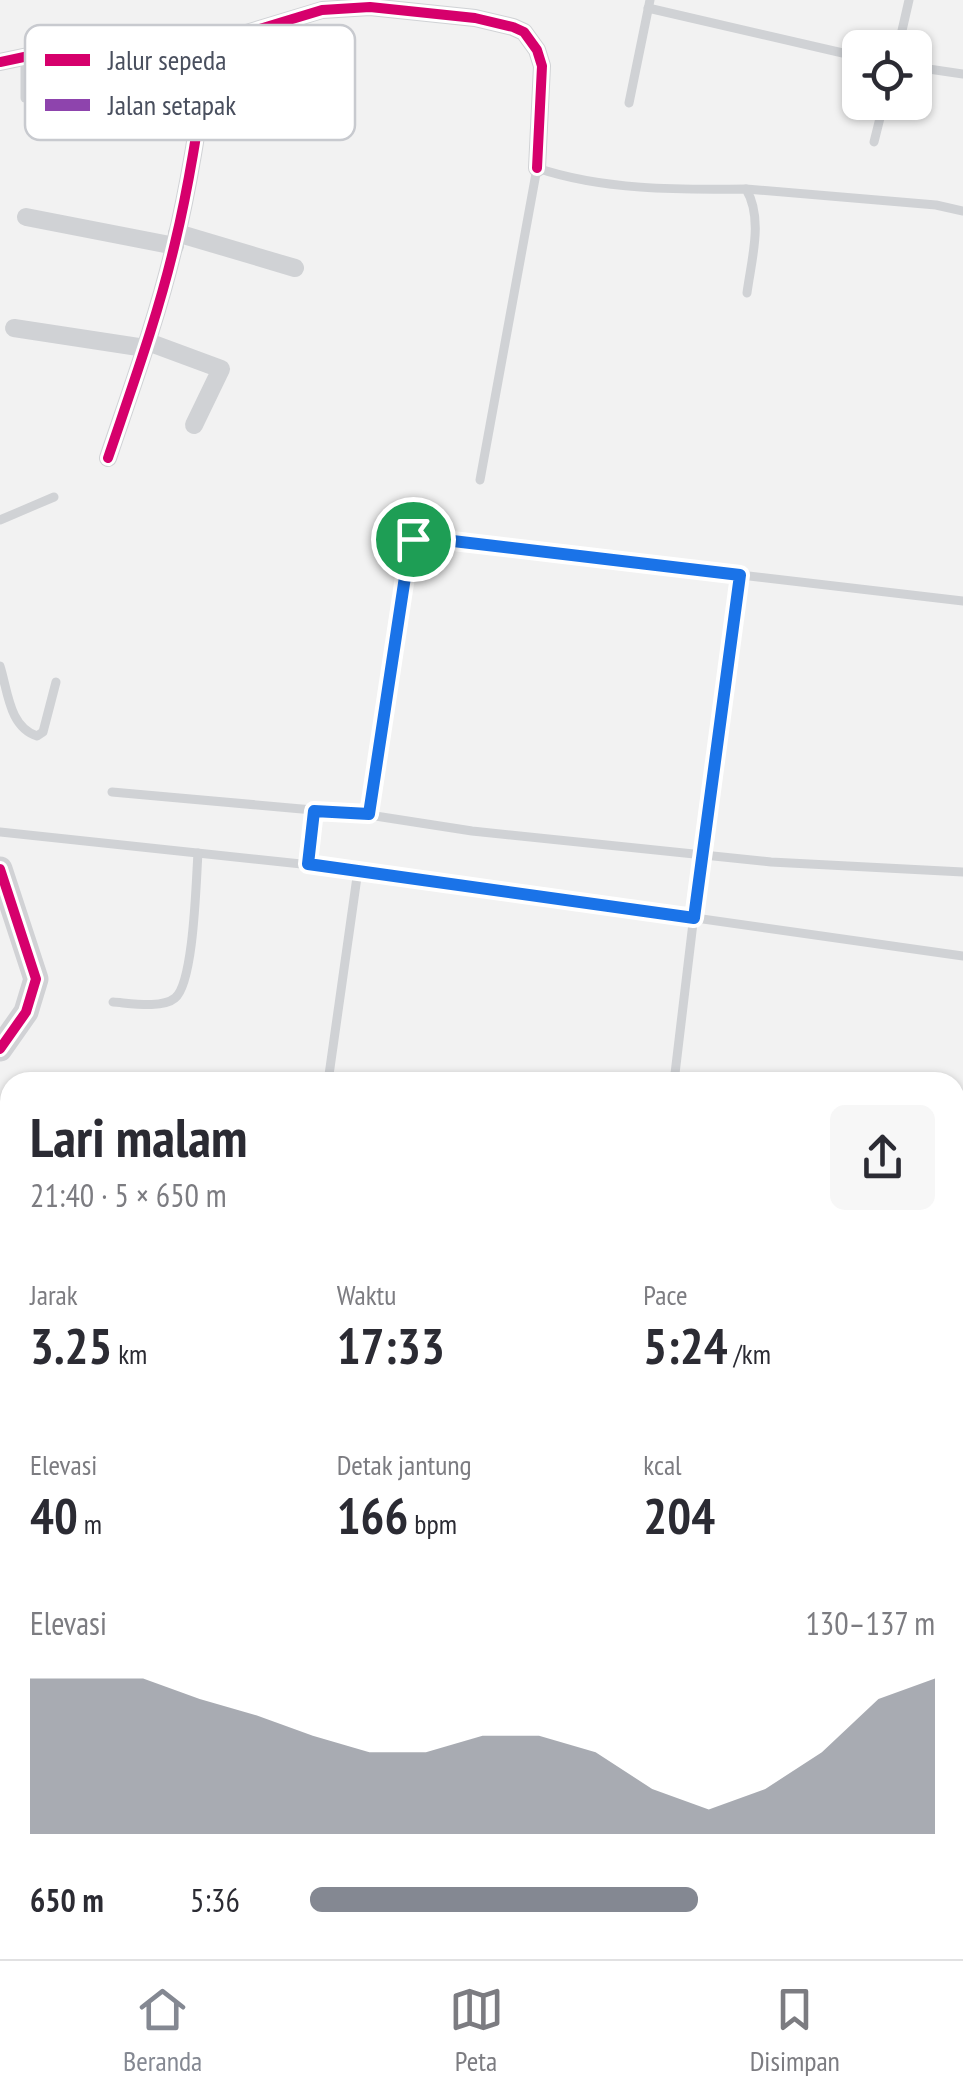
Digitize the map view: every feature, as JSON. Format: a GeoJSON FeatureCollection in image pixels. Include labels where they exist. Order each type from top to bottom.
{"type":"FeatureCollection","features":[{"type":"Feature","properties":{"kind":"street"},"geometry":{"type":"LineString","coordinates":[[268,25],[339,7],[370,7],[475,18],[524,32],[537,50],[542,66],[537,168]]}},
{"type":"Feature","properties":{"kind":"street"},"geometry":{"type":"LineString","coordinates":[[0,62],[24,56]]}},
{"type":"Feature","properties":{"kind":"street"},"geometry":{"type":"LineString","coordinates":[[108,458],[176,240],[196,140]]}},
{"type":"Feature","properties":{"kind":"street"},"geometry":{"type":"LineString","coordinates":[[26,217],[176,240],[296,268]]}},
{"type":"Feature","properties":{"kind":"street"},"geometry":{"type":"LineString","coordinates":[[14,328],[146,345],[221,368],[194,425]]}},
{"type":"Feature","properties":{"kind":"street"},"geometry":{"type":"LineString","coordinates":[[0,868],[36,978],[26,1012],[0,1050]]}},
{"type":"Feature","properties":{"kind":"lane"},"geometry":{"type":"LineString","coordinates":[[902,30],[909,0]]}},
{"type":"Feature","properties":{"kind":"lane"},"geometry":{"type":"LineString","coordinates":[[629,103],[649,4],[842,52]]}},
{"type":"Feature","properties":{"kind":"lane"},"geometry":{"type":"LineString","coordinates":[[24,56],[25,98]]}},
{"type":"Feature","properties":{"kind":"lane"},"geometry":{"type":"LineString","coordinates":[[932,70],[963,74]]}},
{"type":"Feature","properties":{"kind":"lane"},"geometry":{"type":"LineString","coordinates":[[874,142],[880,120]]}},
{"type":"Feature","properties":{"kind":"lane"},"geometry":{"type":"LineString","coordinates":[[480,480],[537,168],[612,184],[746,189],[936,205],[963,211]]}},
{"type":"Feature","properties":{"kind":"lane"},"geometry":{"type":"LineString","coordinates":[[746,189],[753,200],[755,219],[747,293]]}},
{"type":"Feature","properties":{"kind":"lane"},"geometry":{"type":"LineString","coordinates":[[0,520],[54,497]]}},
{"type":"Feature","properties":{"kind":"lane"},"geometry":{"type":"LineString","coordinates":[[369,814],[413,539],[963,601]]}},
{"type":"Feature","properties":{"kind":"lane"},"geometry":{"type":"LineString","coordinates":[[675,1072],[740,575]]}},
{"type":"Feature","properties":{"kind":"lane"},"geometry":{"type":"LineString","coordinates":[[0,666],[15,716],[22,728],[38,736],[43,732],[56,682]]}},
{"type":"Feature","properties":{"kind":"lane"},"geometry":{"type":"LineString","coordinates":[[112,792],[369,814],[472,831],[701,856],[963,872]]}},
{"type":"Feature","properties":{"kind":"lane"},"geometry":{"type":"LineString","coordinates":[[308,864],[314,811]]}},
{"type":"Feature","properties":{"kind":"lane"},"geometry":{"type":"LineString","coordinates":[[0,832],[358,870],[963,956]]}},
{"type":"Feature","properties":{"kind":"lane"},"geometry":{"type":"LineString","coordinates":[[113,1002],[166,1003],[180,991],[190,957],[198,853]]}},
{"type":"Feature","properties":{"kind":"lane"},"geometry":{"type":"LineString","coordinates":[[329,1072],[358,870]]}},
{"type":"Feature","properties":{"kind":"cycle path"},"geometry":{"type":"LineString","coordinates":[[273,25],[322,10],[370,7],[475,18],[524,32],[537,50],[542,66],[537,168]]}},
{"type":"Feature","properties":{"kind":"cycle path"},"geometry":{"type":"LineString","coordinates":[[0,62],[25,57]]}},
{"type":"Feature","properties":{"kind":"cycle path"},"geometry":{"type":"LineString","coordinates":[[108,458],[153,324],[175,243],[195,140]]}},
{"type":"Feature","properties":{"kind":"cycle path"},"geometry":{"type":"LineString","coordinates":[[0,869],[36,979],[26,1012],[0,1049]]}},
{"type":"Feature","properties":{"kind":"route"},"geometry":{"type":"LineString","coordinates":[[413,539],[740,575],[694,918],[308,864],[314,811],[369,814],[413,539]]}}]}
